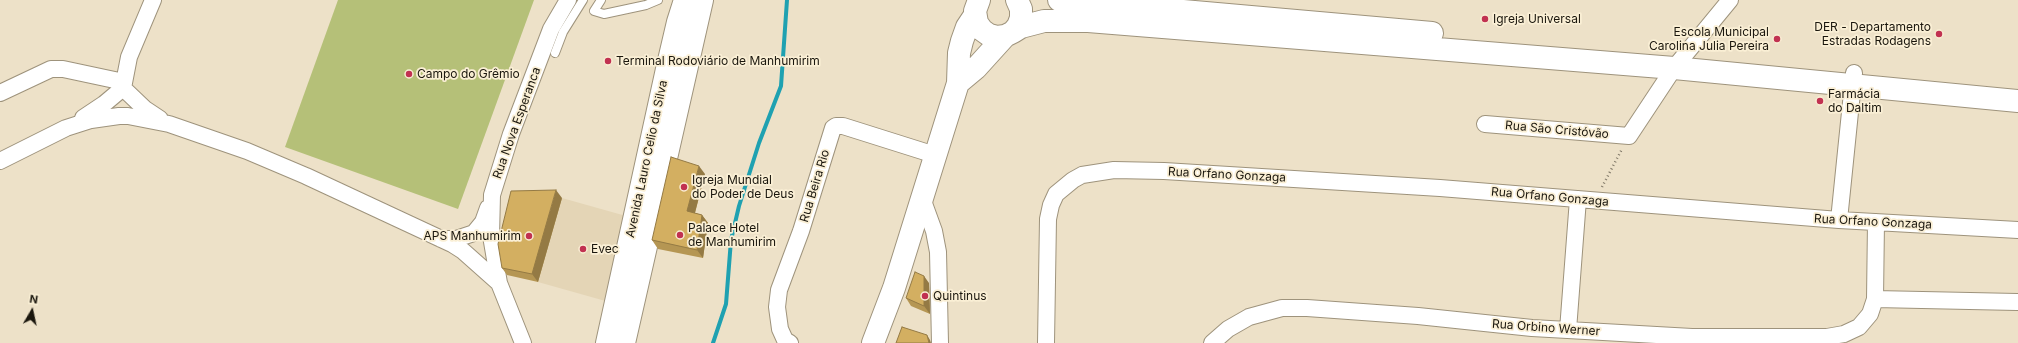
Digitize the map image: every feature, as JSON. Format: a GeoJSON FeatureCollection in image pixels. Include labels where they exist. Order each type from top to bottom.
{"type":"FeatureCollection","features":[{"type":"Feature","properties":{"kind":"street"},"geometry":{"type":"LineString","coordinates":[[66,128],[104,104],[124,85],[129,57],[153,0]]}},
{"type":"Feature","properties":{"kind":"street","name":"Rua Nova Esperanca"},"geometry":{"type":"LineString","coordinates":[[523,343],[498,283],[491,236],[492,195],[511,134],[551,29],[568,0]]}},
{"type":"Feature","properties":{"kind":"street","name":"Avenida Lauro Celio da Silva"},"geometry":{"type":"LineString","coordinates":[[617,336],[681,50],[685,0]]}},
{"type":"Feature","properties":{"kind":"street","name":"Avenida Lauro Celio da Silva"},"geometry":{"type":"LineString","coordinates":[[681,50],[702,0]]}},
{"type":"Feature","properties":{"kind":"street"},"geometry":{"type":"LineString","coordinates":[[958,83],[976,68],[1018,26],[1021,18],[1021,9],[1017,0]]}},
{"type":"Feature","properties":{"kind":"street"},"geometry":{"type":"LineString","coordinates":[[1060,0],[1853,80],[2018,101]]}},
{"type":"Feature","properties":{"kind":"street"},"geometry":{"type":"LineString","coordinates":[[1629,136],[1678,62],[1730,0]]}},
{"type":"Feature","properties":{"kind":"street"},"geometry":{"type":"LineString","coordinates":[[973,7],[977,23],[982,30],[989,35],[997,37],[1009,34],[1021,27],[1044,21],[1088,21],[1678,62]]}},
{"type":"Feature","properties":{"kind":"street"},"geometry":{"type":"LineString","coordinates":[[873,343],[894,288],[958,83],[959,53],[973,7]]}},
{"type":"Feature","properties":{"kind":"street"},"geometry":{"type":"LineString","coordinates":[[0,93],[51,69],[63,69],[124,85],[145,109],[169,124]]}},
{"type":"Feature","properties":{"kind":"street"},"geometry":{"type":"LineString","coordinates":[[1853,80],[2018,90]]}},
{"type":"Feature","properties":{"kind":"street"},"geometry":{"type":"LineString","coordinates":[[1840,220],[1853,80]]}},
{"type":"Feature","properties":{"kind":"street"},"geometry":{"type":"LineString","coordinates":[[0,161],[78,123],[118,116],[169,124],[247,151],[306,176],[440,238],[463,251],[498,283]]}},
{"type":"Feature","properties":{"kind":"street","name":"Rua São Cristóvão"},"geometry":{"type":"LineString","coordinates":[[1486,124],[1629,136]]}},
{"type":"Feature","properties":{"kind":"street","name":"Rua Beira Rio"},"geometry":{"type":"LineString","coordinates":[[790,343],[785,340],[780,329],[777,307],[779,290],[801,231],[833,128],[836,126],[844,126],[935,155]]}},
{"type":"Feature","properties":{"kind":"street","name":"Rua Orfano Gonzaga"},"geometry":{"type":"LineString","coordinates":[[1046,343],[1048,219],[1056,194],[1073,180],[1082,175],[1114,170],[1164,171],[1440,188],[1840,220],[2018,230]]}},
{"type":"Feature","properties":{"kind":"street"},"geometry":{"type":"LineString","coordinates":[[440,238],[456,239],[474,233],[482,222],[492,195]]}},
{"type":"Feature","properties":{"kind":"street"},"geometry":{"type":"LineString","coordinates":[[922,198],[934,231],[938,252],[940,343]]}},
{"type":"Feature","properties":{"kind":"street"},"geometry":{"type":"LineString","coordinates":[[1568,330],[1578,200]]}},
{"type":"Feature","properties":{"kind":"street"},"geometry":{"type":"LineString","coordinates":[[1876,222],[1875,299],[2017,302]]}},
{"type":"Feature","properties":{"kind":"street","name":"Rua Orbino Werner"},"geometry":{"type":"LineString","coordinates":[[1212,343],[1231,336],[1249,317],[1266,311],[1282,308],[1307,308],[1568,330],[1692,337],[1827,337],[1844,334],[1860,327],[1870,314],[1875,299]]}},
{"type":"Feature","properties":{"kind":"lane"},"geometry":{"type":"LineString","coordinates":[[555,53],[563,32],[584,0]]}},
{"type":"Feature","properties":{"kind":"lane"},"geometry":{"type":"LineString","coordinates":[[601,0],[594,11],[604,14],[646,5],[658,0]]}},
{"type":"Feature","properties":{"kind":"path"},"geometry":{"type":"LineString","coordinates":[[1595,201],[1629,136]]}},
{"type":"Feature","properties":{"kind":"shaded area","name":"Evec"},"geometry":{"type":"Polygon","coordinates":[[[562,198],[626,216],[609,302],[538,282],[562,198]]]}},
{"type":"Feature","properties":{"kind":"green space","name":"Campo do Grêmio"},"geometry":{"type":"Polygon","coordinates":[[[338,0],[534,0],[458,209],[285,147],[338,0]]]}},
{"type":"Feature","properties":{"kind":"building"},"geometry":{"type":"Polygon","coordinates":[[[671,157],[699,166],[687,211],[702,215],[697,250],[652,240],[671,157]]]}},
{"type":"Feature","properties":{"kind":"building","name":"APS Manhumirim"},"geometry":{"type":"Polygon","coordinates":[[[556,190],[532,274],[502,268],[498,244],[511,191],[556,190]]]}},
{"type":"Feature","properties":{"kind":"building"},"geometry":{"type":"Polygon","coordinates":[[[915,272],[924,276],[924,306],[906,298],[915,272]]]}},
{"type":"Feature","properties":{"kind":"building"},"geometry":{"type":"Polygon","coordinates":[[[902,327],[927,335],[929,343],[896,343],[902,327]]]}},
{"type":"Feature","properties":{"kind":"waterway"},"geometry":{"type":"LineString","coordinates":[[713,343],[726,304],[731,240],[739,206],[759,143],[781,86],[787,0]]}},
{"type":"Feature","properties":{"kind":"place","name":"Igreja Universal"},"geometry":{"type":"Point","coordinates":[1485,19]}},
{"type":"Feature","properties":{"kind":"place","name":"DER - Departamento Estradas Rodagens"},"geometry":{"type":"Point","coordinates":[1939,34]}},
{"type":"Feature","properties":{"kind":"place","name":"Escola Municipal Carolina Julia Pereira"},"geometry":{"type":"Point","coordinates":[1777,39]}},
{"type":"Feature","properties":{"kind":"place","name":"Terminal Rodoviário de Manhumirim"},"geometry":{"type":"Point","coordinates":[608,61]}},
{"type":"Feature","properties":{"kind":"place","name":"Campo do Grêmio"},"geometry":{"type":"Point","coordinates":[409,74]}},
{"type":"Feature","properties":{"kind":"place","name":"Farmácia do Daltim"},"geometry":{"type":"Point","coordinates":[1820,101]}},
{"type":"Feature","properties":{"kind":"place","name":"Igreja Mundial do Poder de Deus"},"geometry":{"type":"Point","coordinates":[684,187]}},
{"type":"Feature","properties":{"kind":"place","name":"Palace Hotel de Manhumirim"},"geometry":{"type":"Point","coordinates":[680,235]}},
{"type":"Feature","properties":{"kind":"place","name":"APS Manhumirim"},"geometry":{"type":"Point","coordinates":[529,236]}},
{"type":"Feature","properties":{"kind":"place","name":"Evec"},"geometry":{"type":"Point","coordinates":[583,249]}},
{"type":"Feature","properties":{"kind":"place","name":"Quintinus"},"geometry":{"type":"Point","coordinates":[925,296]}}]}
